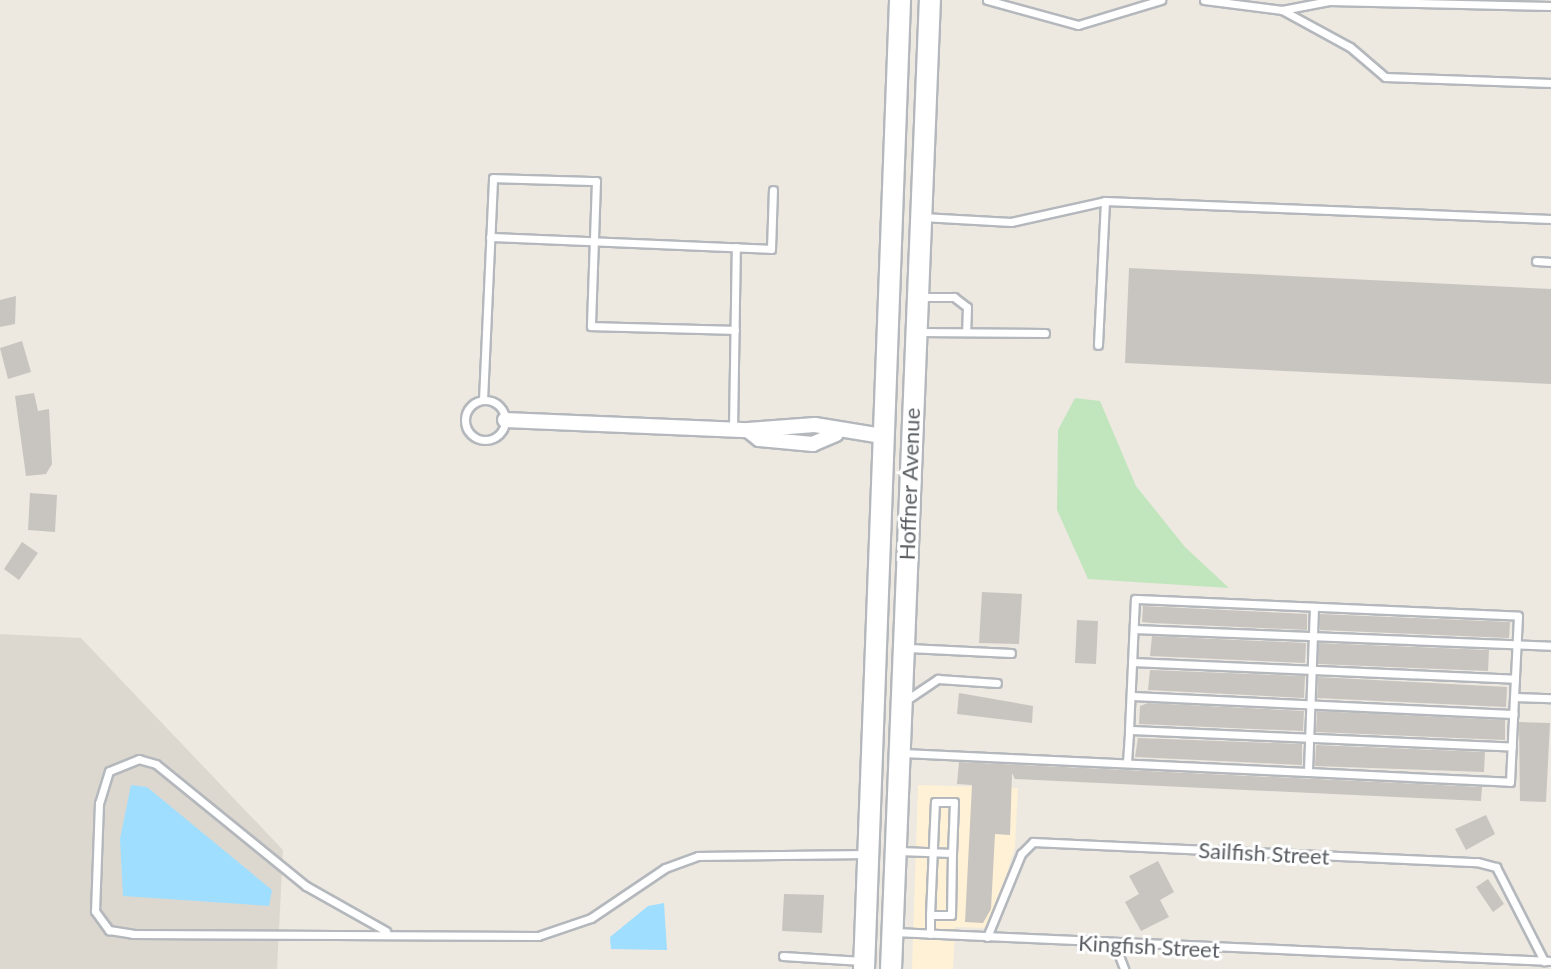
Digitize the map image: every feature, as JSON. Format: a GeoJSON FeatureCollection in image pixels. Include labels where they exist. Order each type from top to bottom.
{"type":"FeatureCollection","features":[{"type":"Feature","properties":{"kind":"main road","name":"Hoffner Avenue"},"geometry":{"type":"LineString","coordinates":[[864,965],[882,436],[903,0]]}},
{"type":"Feature","properties":{"kind":"main road"},"geometry":{"type":"LineString","coordinates":[[903,0],[904,181],[920,217]]}},
{"type":"Feature","properties":{"kind":"main road","name":"Hoffner Avenue"},"geometry":{"type":"LineString","coordinates":[[891,969],[893,850],[930,0]]}},
{"type":"Feature","properties":{"kind":"main road"},"geometry":{"type":"LineString","coordinates":[[892,206],[900,245],[900,319],[916,332]]}},
{"type":"Feature","properties":{"kind":"main road"},"geometry":{"type":"LineString","coordinates":[[873,685],[881,713],[878,831],[893,850]]}},
{"type":"Feature","properties":{"kind":"main road"},"geometry":{"type":"LineString","coordinates":[[868,854],[885,881],[892,932]]}},
{"type":"Feature","properties":{"kind":"street"},"geometry":{"type":"LineString","coordinates":[[505,420],[740,429],[815,425],[836,434],[882,436]]}},
{"type":"Feature","properties":{"kind":"lane"},"geometry":{"type":"LineString","coordinates":[[987,0],[1078,25],[1161,0]]}},
{"type":"Feature","properties":{"kind":"lane"},"geometry":{"type":"LineString","coordinates":[[1204,0],[1282,10],[1329,1],[1551,6]]}},
{"type":"Feature","properties":{"kind":"lane"},"geometry":{"type":"LineString","coordinates":[[1282,10],[1350,47],[1385,77],[1551,83]]}},
{"type":"Feature","properties":{"kind":"lane"},"geometry":{"type":"LineString","coordinates":[[483,400],[501,407],[505,420],[496,437],[471,435],[465,417],[483,400],[493,178],[596,181],[591,326],[735,330]]}},
{"type":"Feature","properties":{"kind":"lane"},"geometry":{"type":"LineString","coordinates":[[490,237],[771,249],[773,190]]}},
{"type":"Feature","properties":{"kind":"lane"},"geometry":{"type":"LineString","coordinates":[[920,217],[1011,222],[1105,201],[1551,219]]}},
{"type":"Feature","properties":{"kind":"lane"},"geometry":{"type":"LineString","coordinates":[[1098,345],[1105,201]]}},
{"type":"Feature","properties":{"kind":"lane"},"geometry":{"type":"LineString","coordinates":[[736,247],[735,330],[740,429]]}},
{"type":"Feature","properties":{"kind":"lane"},"geometry":{"type":"LineString","coordinates":[[1536,261],[1551,262]]}},
{"type":"Feature","properties":{"kind":"lane"},"geometry":{"type":"LineString","coordinates":[[917,297],[954,297],[967,307],[966,332]]}},
{"type":"Feature","properties":{"kind":"lane"},"geometry":{"type":"LineString","coordinates":[[916,332],[1045,333]]}},
{"type":"Feature","properties":{"kind":"lane"},"geometry":{"type":"LineString","coordinates":[[897,752],[1510,782],[1518,616],[1135,599],[1127,762]]}},
{"type":"Feature","properties":{"kind":"lane"},"geometry":{"type":"LineString","coordinates":[[1308,772],[1314,607]]}},
{"type":"Feature","properties":{"kind":"lane"},"geometry":{"type":"LineString","coordinates":[[1134,629],[1551,646]]}},
{"type":"Feature","properties":{"kind":"lane"},"geometry":{"type":"LineString","coordinates":[[902,648],[1011,653]]}},
{"type":"Feature","properties":{"kind":"lane"},"geometry":{"type":"LineString","coordinates":[[1132,662],[1515,679]]}},
{"type":"Feature","properties":{"kind":"lane"},"geometry":{"type":"LineString","coordinates":[[900,704],[938,679],[997,683]]}},
{"type":"Feature","properties":{"kind":"lane"},"geometry":{"type":"LineString","coordinates":[[1131,696],[1514,714]]}},
{"type":"Feature","properties":{"kind":"lane"},"geometry":{"type":"LineString","coordinates":[[1514,697],[1551,698]]}},
{"type":"Feature","properties":{"kind":"lane"},"geometry":{"type":"LineString","coordinates":[[1129,730],[1512,747]]}},
{"type":"Feature","properties":{"kind":"lane"},"geometry":{"type":"LineString","coordinates":[[386,931],[306,886],[156,764],[139,759],[109,771],[99,803],[95,911],[109,930],[285,940],[386,931],[538,936],[591,918],[665,868],[698,856],[868,854]]}},
{"type":"Feature","properties":{"kind":"lane"},"geometry":{"type":"LineString","coordinates":[[930,915],[951,915],[954,802],[935,802],[931,852],[930,915],[930,934]]}},
{"type":"Feature","properties":{"kind":"lane","name":"Sailfish Street"},"geometry":{"type":"LineString","coordinates":[[987,937],[1021,854],[1033,842],[1477,862],[1496,867],[1548,961]]}},
{"type":"Feature","properties":{"kind":"lane"},"geometry":{"type":"LineString","coordinates":[[893,850],[952,853]]}},
{"type":"Feature","properties":{"kind":"lane","name":"Kingfish Street"},"geometry":{"type":"LineString","coordinates":[[892,932],[1115,945],[1548,961]]}},
{"type":"Feature","properties":{"kind":"lane"},"geometry":{"type":"LineString","coordinates":[[1115,945],[1124,969]]}},
{"type":"Feature","properties":{"kind":"lane"},"geometry":{"type":"LineString","coordinates":[[783,956],[864,965]]}},
{"type":"Feature","properties":{"kind":"shaded area"},"geometry":{"type":"Polygon","coordinates":[[[0,634],[81,638],[283,850],[277,969],[0,969],[0,634]]]}},
{"type":"Feature","properties":{"kind":"shaded area"},"geometry":{"type":"Polygon","coordinates":[[[918,785],[1018,788],[1015,847],[995,912],[984,928],[955,927],[953,969],[912,969],[918,785]]]}},
{"type":"Feature","properties":{"kind":"green space"},"geometry":{"type":"Polygon","coordinates":[[[1075,398],[1100,401],[1136,486],[1185,547],[1229,588],[1088,579],[1057,510],[1058,430],[1075,398]]]}},
{"type":"Feature","properties":{"kind":"water"},"geometry":{"type":"Polygon","coordinates":[[[131,785],[147,787],[272,890],[269,906],[123,896],[120,839],[131,785]]]}},
{"type":"Feature","properties":{"kind":"water"},"geometry":{"type":"Polygon","coordinates":[[[664,903],[667,950],[611,949],[610,937],[648,906],[664,903]]]}},
{"type":"Feature","properties":{"kind":"building"},"geometry":{"type":"Polygon","coordinates":[[[1129,268],[1551,289],[1551,384],[1125,363],[1129,268]]]}},
{"type":"Feature","properties":{"kind":"building"},"geometry":{"type":"Polygon","coordinates":[[[16,296],[15,324],[0,327],[0,300],[16,296]]]}},
{"type":"Feature","properties":{"kind":"building"},"geometry":{"type":"Polygon","coordinates":[[[22,341],[31,372],[8,379],[0,348],[22,341]]]}},
{"type":"Feature","properties":{"kind":"building"},"geometry":{"type":"Polygon","coordinates":[[[34,393],[38,411],[49,409],[52,464],[46,474],[26,476],[15,396],[34,393]]]}},
{"type":"Feature","properties":{"kind":"building"},"geometry":{"type":"Polygon","coordinates":[[[30,493],[57,495],[55,532],[28,530],[30,493]]]}},
{"type":"Feature","properties":{"kind":"building"},"geometry":{"type":"Polygon","coordinates":[[[22,542],[38,553],[19,580],[4,569],[22,542]]]}},
{"type":"Feature","properties":{"kind":"building"},"geometry":{"type":"Polygon","coordinates":[[[982,592],[1022,594],[1019,644],[979,643],[982,592]]]}},
{"type":"Feature","properties":{"kind":"building"},"geometry":{"type":"Polygon","coordinates":[[[1143,606],[1307,614],[1307,630],[1142,622],[1143,606]]]}},
{"type":"Feature","properties":{"kind":"building"},"geometry":{"type":"Polygon","coordinates":[[[1320,614],[1510,622],[1509,638],[1320,630],[1320,614]]]}},
{"type":"Feature","properties":{"kind":"building"},"geometry":{"type":"Polygon","coordinates":[[[1077,620],[1098,621],[1096,664],[1075,663],[1077,620]]]}},
{"type":"Feature","properties":{"kind":"building"},"geometry":{"type":"Polygon","coordinates":[[[1152,636],[1306,643],[1305,663],[1150,656],[1152,636]]]}},
{"type":"Feature","properties":{"kind":"building"},"geometry":{"type":"Polygon","coordinates":[[[1319,643],[1489,650],[1488,671],[1318,664],[1319,643]]]}},
{"type":"Feature","properties":{"kind":"building"},"geometry":{"type":"Polygon","coordinates":[[[1150,670],[1305,676],[1304,698],[1148,690],[1150,670]]]}},
{"type":"Feature","properties":{"kind":"building"},"geometry":{"type":"Polygon","coordinates":[[[1318,677],[1507,687],[1506,707],[1317,698],[1318,677]]]}},
{"type":"Feature","properties":{"kind":"building"},"geometry":{"type":"Polygon","coordinates":[[[959,693],[1033,706],[1032,723],[957,714],[959,693]]]}},
{"type":"Feature","properties":{"kind":"building"},"geometry":{"type":"Polygon","coordinates":[[[1148,703],[1304,711],[1303,731],[1139,724],[1140,706],[1148,703]]]}},
{"type":"Feature","properties":{"kind":"building"},"geometry":{"type":"Polygon","coordinates":[[[1317,711],[1505,720],[1505,740],[1316,732],[1317,711]]]}},
{"type":"Feature","properties":{"kind":"building"},"geometry":{"type":"Polygon","coordinates":[[[1519,722],[1550,723],[1546,802],[1520,801],[1519,722]]]}},
{"type":"Feature","properties":{"kind":"building"},"geometry":{"type":"Polygon","coordinates":[[[1138,738],[1302,744],[1302,765],[1135,757],[1138,738]]]}},
{"type":"Feature","properties":{"kind":"building"},"geometry":{"type":"Polygon","coordinates":[[[1316,745],[1485,752],[1484,772],[1315,766],[1316,745]]]}},
{"type":"Feature","properties":{"kind":"building"},"geometry":{"type":"Polygon","coordinates":[[[959,762],[1482,787],[1481,801],[1015,779],[1012,773],[1010,835],[995,834],[991,909],[983,923],[965,922],[972,785],[957,784],[959,762]]]}},
{"type":"Feature","properties":{"kind":"building"},"geometry":{"type":"Polygon","coordinates":[[[1486,815],[1495,834],[1466,850],[1455,829],[1486,815]]]}},
{"type":"Feature","properties":{"kind":"building"},"geometry":{"type":"Polygon","coordinates":[[[1158,861],[1174,892],[1160,900],[1169,917],[1141,931],[1125,902],[1139,894],[1129,876],[1158,861]]]}},
{"type":"Feature","properties":{"kind":"building"},"geometry":{"type":"Polygon","coordinates":[[[1488,879],[1504,904],[1493,912],[1476,887],[1488,879]]]}},
{"type":"Feature","properties":{"kind":"building"},"geometry":{"type":"Polygon","coordinates":[[[784,894],[824,895],[822,933],[782,931],[784,894]]]}}]}
